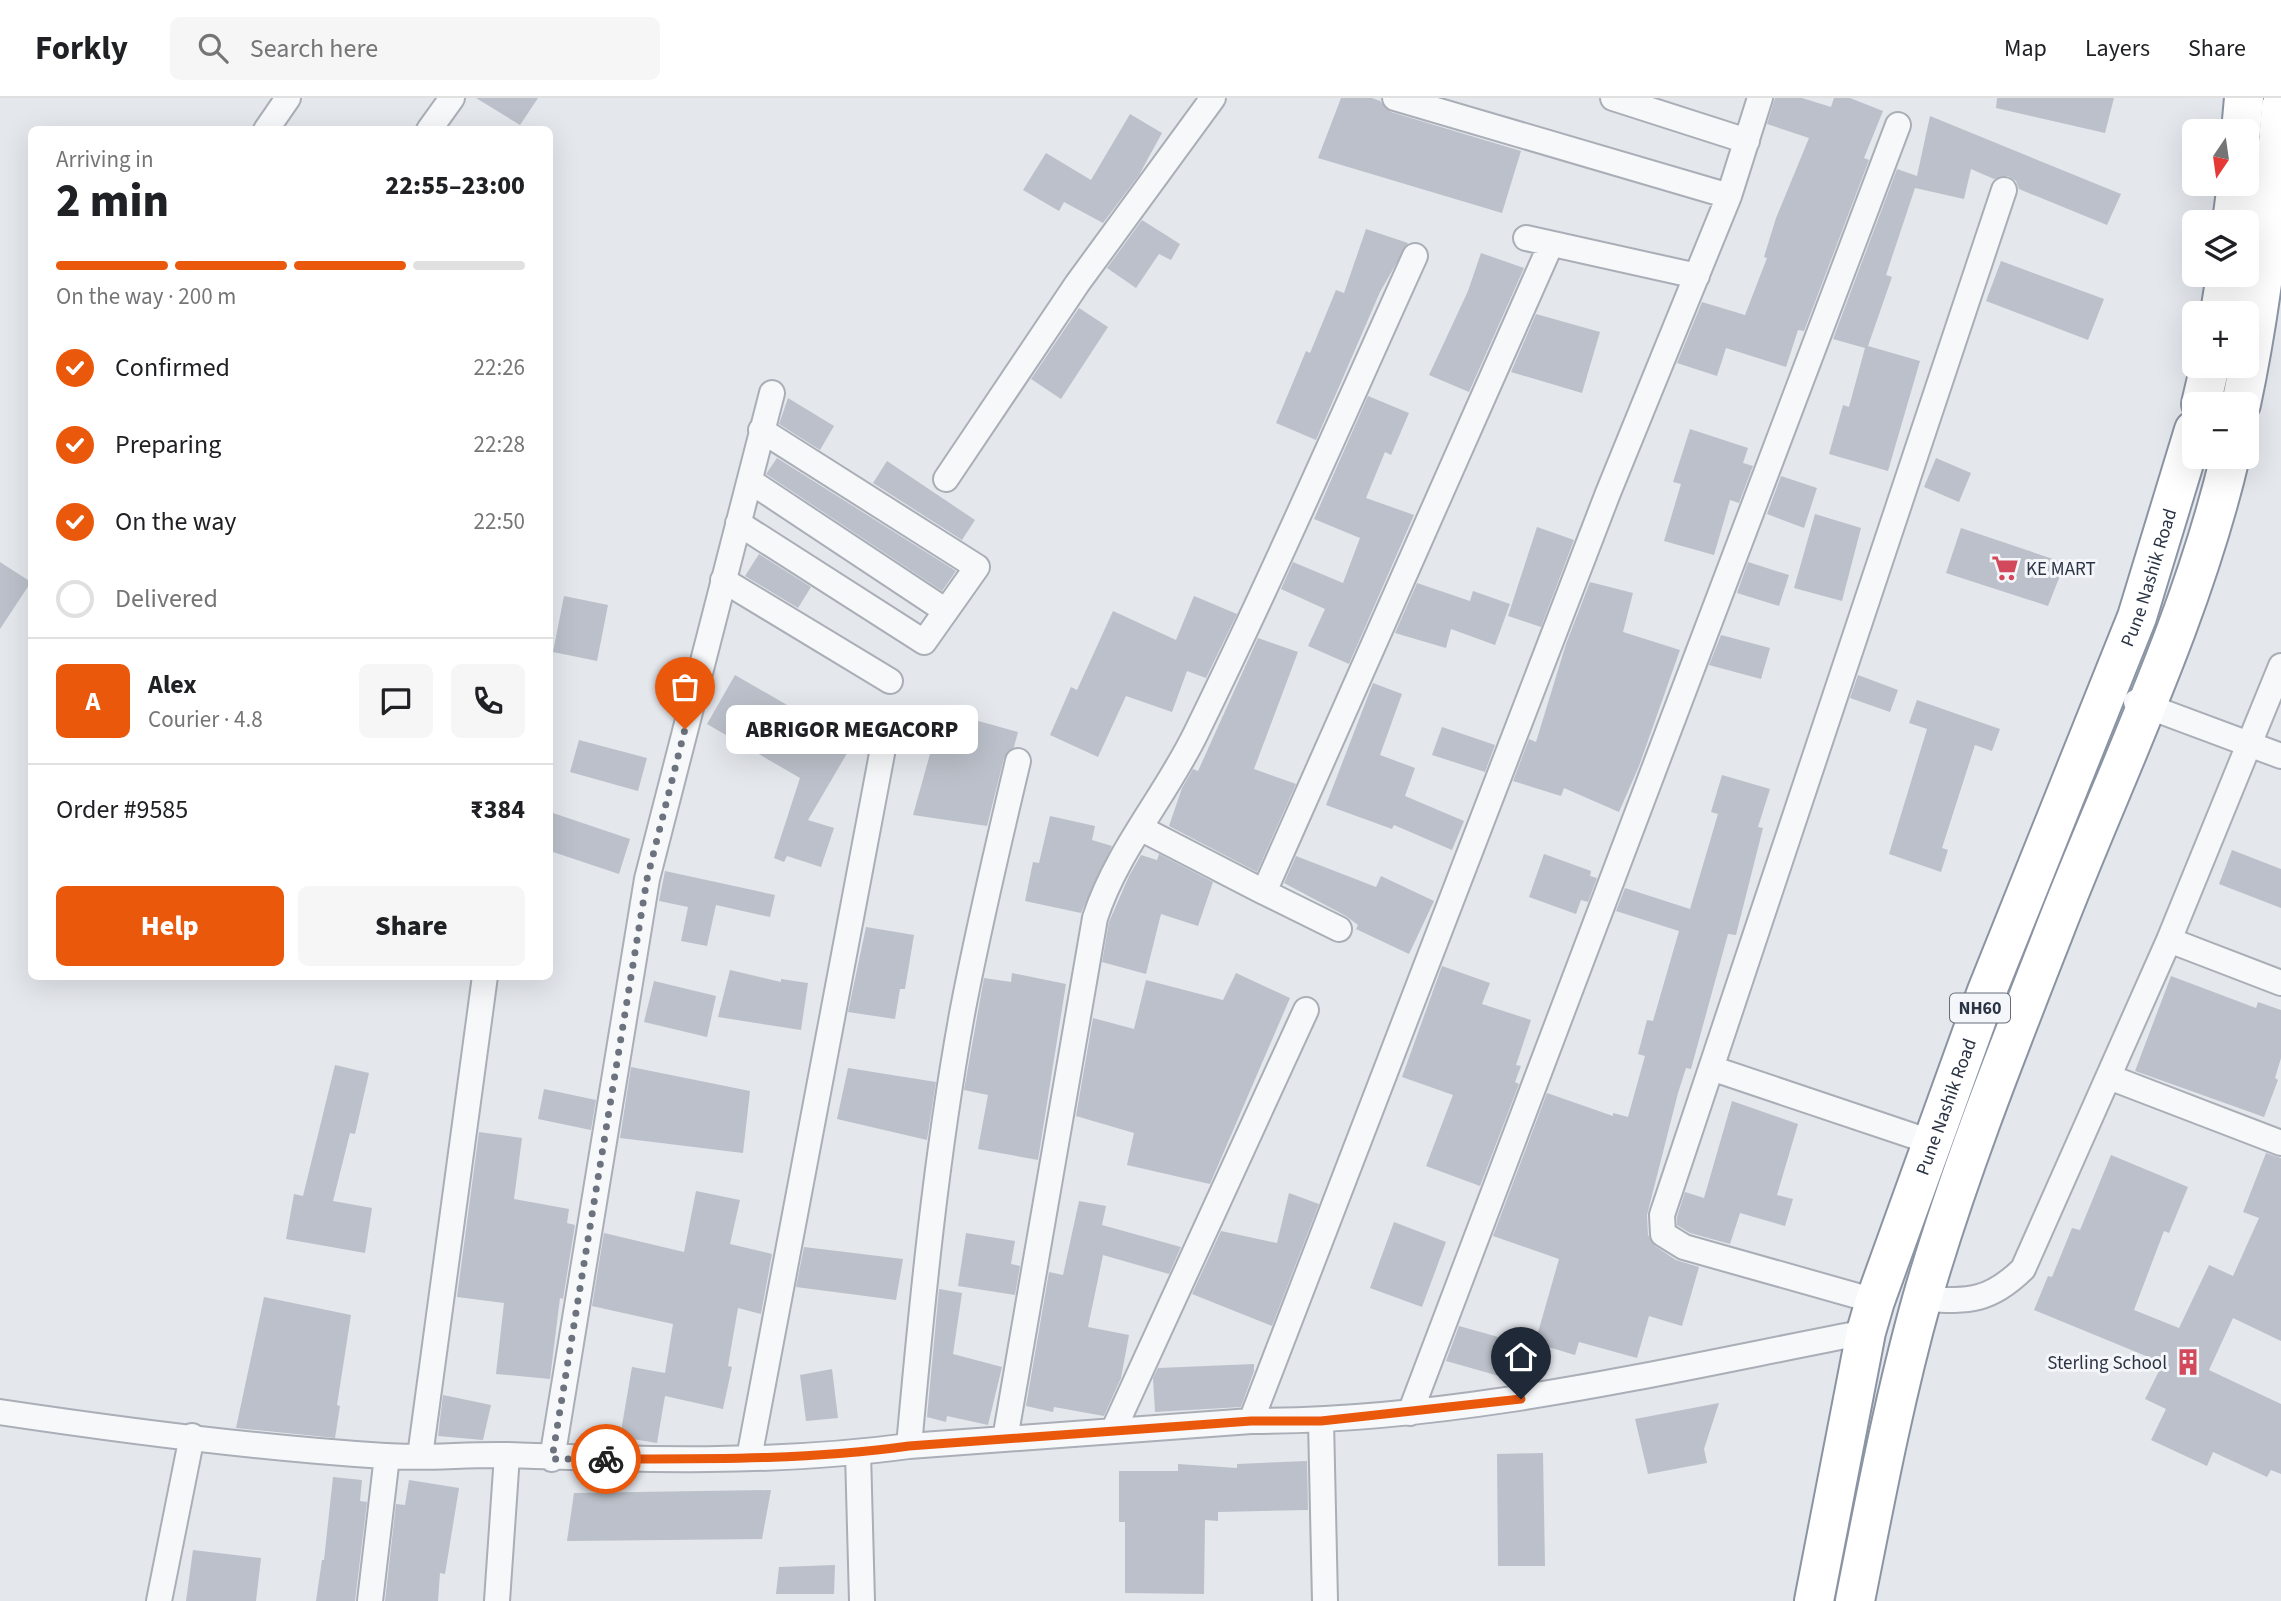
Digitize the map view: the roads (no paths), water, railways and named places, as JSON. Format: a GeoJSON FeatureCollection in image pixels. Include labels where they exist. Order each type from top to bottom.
{"type":"FeatureCollection","features":[{"type":"Feature","properties":{"kind":"highway"},"geometry":{"type":"LineString","coordinates":[[2242,119],[2244,98]]}},
{"type":"Feature","properties":{"kind":"highway"},"geometry":{"type":"LineString","coordinates":[[2244,392],[2273,272],[2281,107]]}},
{"type":"Feature","properties":{"kind":"highway","name":"Pune Nashik Road"},"geometry":{"type":"LineString","coordinates":[[1814,1601],[1871,1317],[1987,990],[2137,617],[2182,469]]}},
{"type":"Feature","properties":{"kind":"highway","name":"Pune Nashik Road"},"geometry":{"type":"LineString","coordinates":[[1855,1601],[1891,1419],[1922,1299],[1956,1190],[2044,957],[2147,707],[2207,538],[2227,469]]}},
{"type":"Feature","properties":{"kind":"street"},"geometry":{"type":"LineString","coordinates":[[269,126],[288,98]]}},
{"type":"Feature","properties":{"kind":"street"},"geometry":{"type":"LineString","coordinates":[[946,479],[1039,339],[1213,98]]}},
{"type":"Feature","properties":{"kind":"street"},"geometry":{"type":"LineString","coordinates":[[1395,98],[1729,196]]}},
{"type":"Feature","properties":{"kind":"street"},"geometry":{"type":"LineString","coordinates":[[1613,98],[1747,141]]}},
{"type":"Feature","properties":{"kind":"street"},"geometry":{"type":"LineString","coordinates":[[1251,1421],[1597,519],[1729,196],[1760,98]]}},
{"type":"Feature","properties":{"kind":"street"},"geometry":{"type":"LineString","coordinates":[[1410,1413],[1898,125]]}},
{"type":"Feature","properties":{"kind":"street"},"geometry":{"type":"LineString","coordinates":[[1871,1317],[1684,1247],[1663,1234],[1662,1215],[2004,190]]}},
{"type":"Feature","properties":{"kind":"street"},"geometry":{"type":"LineString","coordinates":[[1526,238],[1697,276]]}},
{"type":"Feature","properties":{"kind":"street"},"geometry":{"type":"LineString","coordinates":[[1264,892],[1551,244]]}},
{"type":"Feature","properties":{"kind":"street"},"geometry":{"type":"LineString","coordinates":[[1005,1439],[1095,918],[1106,882],[1188,750],[1247,629],[1415,256]]}},
{"type":"Feature","properties":{"kind":"street"},"geometry":{"type":"LineString","coordinates":[[552,1459],[647,879],[772,393]]}},
{"type":"Feature","properties":{"kind":"street"},"geometry":{"type":"LineString","coordinates":[[738,523],[924,642],[977,567],[761,430]]}},
{"type":"Feature","properties":{"kind":"street"},"geometry":{"type":"LineString","coordinates":[[750,481],[946,611]]}},
{"type":"Feature","properties":{"kind":"street"},"geometry":{"type":"LineString","coordinates":[[723,580],[890,681]]}},
{"type":"Feature","properties":{"kind":"street"},"geometry":{"type":"LineString","coordinates":[[1922,1299],[1969,1301],[2004,1287],[2023,1269],[2169,940],[2281,666]]}},
{"type":"Feature","properties":{"kind":"street"},"geometry":{"type":"LineString","coordinates":[[2109,691],[2281,756]]}},
{"type":"Feature","properties":{"kind":"street"},"geometry":{"type":"LineString","coordinates":[[749,1458],[884,743]]}},
{"type":"Feature","properties":{"kind":"street"},"geometry":{"type":"LineString","coordinates":[[909,1446],[920,1322],[962,1015],[1018,761]]}},
{"type":"Feature","properties":{"kind":"street"},"geometry":{"type":"LineString","coordinates":[[1140,828],[1339,929]]}},
{"type":"Feature","properties":{"kind":"street"},"geometry":{"type":"LineString","coordinates":[[2169,940],[2281,983]]}},
{"type":"Feature","properties":{"kind":"street"},"geometry":{"type":"LineString","coordinates":[[420,1456],[484,980]]}},
{"type":"Feature","properties":{"kind":"street"},"geometry":{"type":"LineString","coordinates":[[1113,1432],[1306,1010]]}},
{"type":"Feature","properties":{"kind":"street"},"geometry":{"type":"LineString","coordinates":[[1711,1068],[1931,1142]]}},
{"type":"Feature","properties":{"kind":"street"},"geometry":{"type":"LineString","coordinates":[[2109,1077],[2281,1143]]}},
{"type":"Feature","properties":{"kind":"street"},"geometry":{"type":"LineString","coordinates":[[0,1412],[387,1457],[507,1455],[552,1459],[749,1458],[858,1453],[909,1446],[1251,1421],[1321,1421],[1521,1399],[1871,1317]]}},
{"type":"Feature","properties":{"kind":"street"},"geometry":{"type":"LineString","coordinates":[[1321,1421],[1325,1601]]}},
{"type":"Feature","properties":{"kind":"street"},"geometry":{"type":"LineString","coordinates":[[159,1601],[192,1436]]}},
{"type":"Feature","properties":{"kind":"street"},"geometry":{"type":"LineString","coordinates":[[858,1453],[862,1601]]}},
{"type":"Feature","properties":{"kind":"street"},"geometry":{"type":"LineString","coordinates":[[497,1601],[507,1455]]}},
{"type":"Feature","properties":{"kind":"street"},"geometry":{"type":"LineString","coordinates":[[370,1601],[387,1457]]}},
{"type":"Feature","properties":{"kind":"place","name":"KE MART"},"geometry":{"type":"Point","coordinates":[2005,568]}},
{"type":"Feature","properties":{"kind":"place","name":"ABRIGOR MEGACORP"},"geometry":{"type":"Point","coordinates":[685,729]}},
{"type":"Feature","properties":{"kind":"place","name":"Sterling School"},"geometry":{"type":"Point","coordinates":[2188,1362]}}]}
